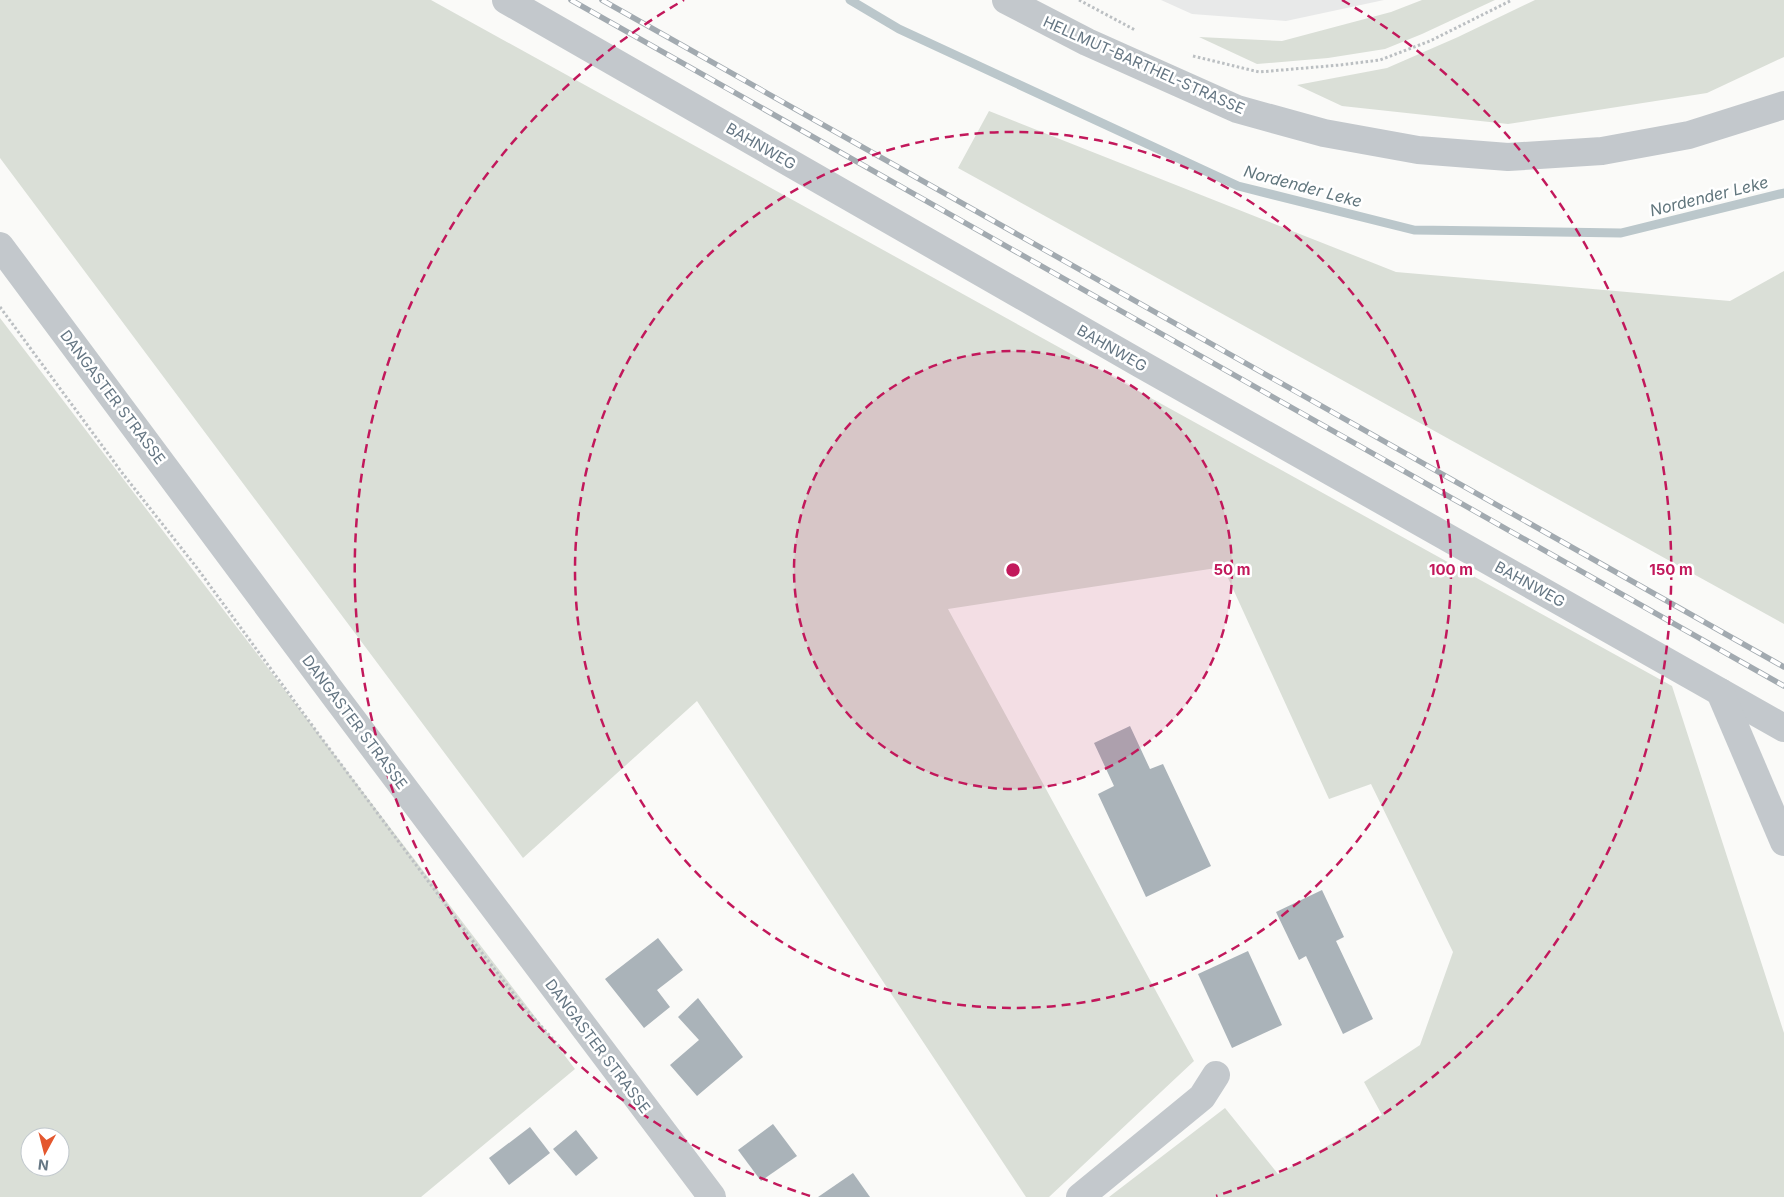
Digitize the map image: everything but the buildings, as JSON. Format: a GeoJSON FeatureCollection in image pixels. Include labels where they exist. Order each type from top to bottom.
{"type":"FeatureCollection","features":[{"type":"Feature","properties":{"kind":"street","name":"BAHNWEG"},"geometry":{"type":"LineString","coordinates":[[506,0],[1138,363],[1784,728]]}},
{"type":"Feature","properties":{"kind":"street","name":"HELLMUT-BARTHEL-STRASSE"},"geometry":{"type":"LineString","coordinates":[[1006,0],[1087,42],[1237,109],[1324,133],[1418,150],[1508,157],[1602,151],[1689,135],[1784,105]]}},
{"type":"Feature","properties":{"kind":"street","name":"DANGASTER STRASSE"},"geometry":{"type":"LineString","coordinates":[[0,246],[334,695],[712,1197]]}},
{"type":"Feature","properties":{"kind":"street"},"geometry":{"type":"LineString","coordinates":[[1720,692],[1784,842]]}},
{"type":"Feature","properties":{"kind":"street"},"geometry":{"type":"LineString","coordinates":[[1080,1197],[1202,1097],[1216,1075]]}},
{"type":"Feature","properties":{"kind":"path"},"geometry":{"type":"LineString","coordinates":[[1079,0],[1137,30]]}},
{"type":"Feature","properties":{"kind":"path"},"geometry":{"type":"LineString","coordinates":[[1187,54],[1258,72],[1380,60],[1430,41],[1512,0]]}},
{"type":"Feature","properties":{"kind":"path"},"geometry":{"type":"LineString","coordinates":[[0,307],[123,474],[197,568],[475,944],[523,1006],[560,1049],[574,1062]]}},
{"type":"Feature","properties":{"kind":"shaded area"},"geometry":{"type":"Polygon","coordinates":[[[0,0],[431,0],[1672,686],[1784,1033],[1784,1197],[1109,1197],[1225,1108],[1278,1174],[1382,1115],[1364,1082],[1420,1045],[1453,952],[1371,784],[1329,799],[1223,567],[948,609],[1194,1061],[1049,1197],[1026,1197],[697,701],[523,858],[0,158],[0,0]]]}},
{"type":"Feature","properties":{"kind":"shaded area"},"geometry":{"type":"Polygon","coordinates":[[[1161,0],[1384,0],[1286,21],[1192,14],[1161,0]]]}},
{"type":"Feature","properties":{"kind":"shaded area"},"geometry":{"type":"Polygon","coordinates":[[[1422,0],[1495,0],[1385,49],[1328,58],[1257,64],[1199,37],[1282,41],[1391,12],[1422,0]]]}},
{"type":"Feature","properties":{"kind":"shaded area"},"geometry":{"type":"Polygon","coordinates":[[[1535,0],[1784,0],[1784,57],[1707,93],[1508,124],[1342,106],[1297,85],[1387,68],[1535,0]]]}},
{"type":"Feature","properties":{"kind":"shaded area"},"geometry":{"type":"Polygon","coordinates":[[[989,111],[1396,272],[1730,301],[1784,271],[1784,624],[958,168],[989,111]]]}},
{"type":"Feature","properties":{"kind":"shaded area"},"geometry":{"type":"Polygon","coordinates":[[[0,318],[575,1069],[421,1197],[0,1197],[0,318]]]}},
{"type":"Feature","properties":{"kind":"waterway","name":"Nordender Leke"},"geometry":{"type":"LineString","coordinates":[[850,0],[899,29],[1238,186],[1414,230],[1621,233],[1784,193]]}},
{"type":"Feature","properties":{"kind":"railway"},"geometry":{"type":"LineString","coordinates":[[571,0],[1784,686]]}},
{"type":"Feature","properties":{"kind":"railway"},"geometry":{"type":"LineString","coordinates":[[602,0],[1784,667]]}}]}
